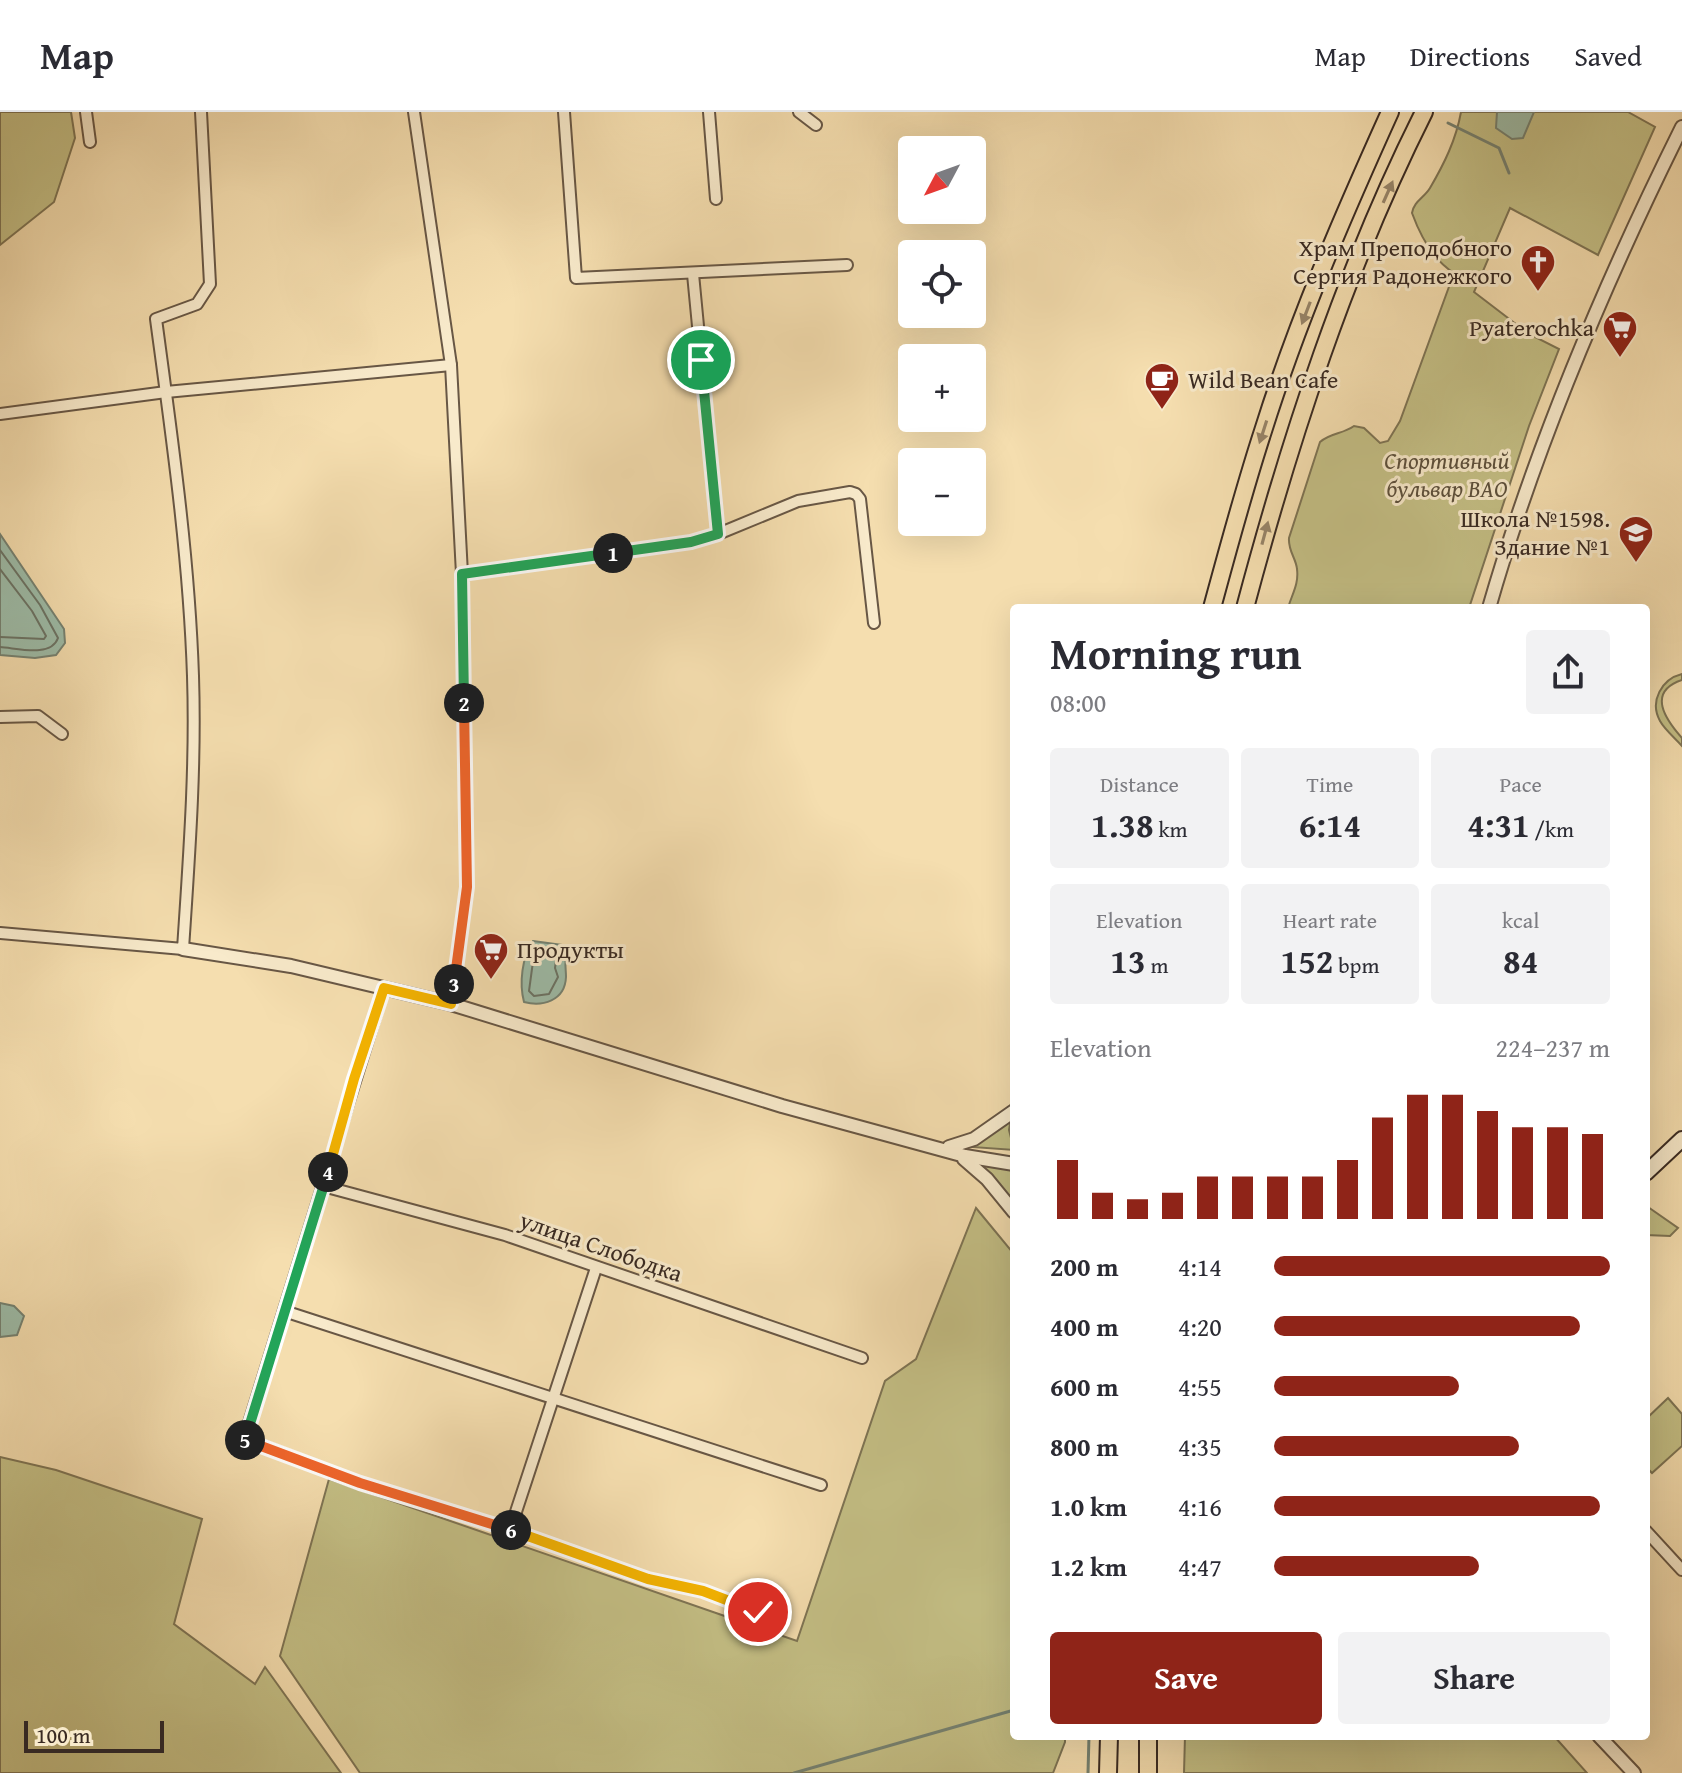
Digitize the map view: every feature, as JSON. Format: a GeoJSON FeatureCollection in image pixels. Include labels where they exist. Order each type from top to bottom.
{"type":"FeatureCollection","features":[{"type":"Feature","properties":{"kind":"highway"},"geometry":{"type":"LineString","coordinates":[[1213,604],[1263,429],[1288,358],[1390,112]]}},
{"type":"Feature","properties":{"kind":"highway"},"geometry":{"type":"LineString","coordinates":[[1246,604],[1283,472],[1318,369],[1382,205],[1424,112]]}},
{"type":"Feature","properties":{"kind":"highway"},"geometry":{"type":"LineString","coordinates":[[1108,1773],[1109,1742]]}},
{"type":"Feature","properties":{"kind":"highway"},"geometry":{"type":"LineString","coordinates":[[1148,1742],[1148,1773]]}},
{"type":"Feature","properties":{"kind":"main road"},"geometry":{"type":"LineString","coordinates":[[1650,1168],[1682,1139]]}},
{"type":"Feature","properties":{"kind":"street"},"geometry":{"type":"LineString","coordinates":[[86,112],[90,142]]}},
{"type":"Feature","properties":{"kind":"street"},"geometry":{"type":"LineString","coordinates":[[183,949],[194,768],[193,675],[182,506],[156,319],[197,304],[210,284],[201,112]]}},
{"type":"Feature","properties":{"kind":"street"},"geometry":{"type":"LineString","coordinates":[[414,112],[451,365],[462,574],[467,887],[451,1004]]}},
{"type":"Feature","properties":{"kind":"street"},"geometry":{"type":"LineString","coordinates":[[564,112],[576,278],[847,265]]}},
{"type":"Feature","properties":{"kind":"street"},"geometry":{"type":"LineString","coordinates":[[709,112],[716,199]]}},
{"type":"Feature","properties":{"kind":"street"},"geometry":{"type":"LineString","coordinates":[[799,112],[816,125]]}},
{"type":"Feature","properties":{"kind":"street"},"geometry":{"type":"LineString","coordinates":[[1490,604],[1561,392],[1635,222],[1682,127]]}},
{"type":"Feature","properties":{"kind":"street"},"geometry":{"type":"LineString","coordinates":[[693,274],[718,534]]}},
{"type":"Feature","properties":{"kind":"street"},"geometry":{"type":"LineString","coordinates":[[0,414],[166,392],[451,365]]}},
{"type":"Feature","properties":{"kind":"street"},"geometry":{"type":"LineString","coordinates":[[462,574],[672,545],[718,534],[798,501],[850,492],[860,499],[874,623]]}},
{"type":"Feature","properties":{"kind":"street"},"geometry":{"type":"LineString","coordinates":[[0,717],[38,716],[62,734]]}},
{"type":"Feature","properties":{"kind":"street"},"geometry":{"type":"LineString","coordinates":[[0,933],[183,949],[291,966],[451,1004],[737,1093],[924,1144],[1010,1163]]}},
{"type":"Feature","properties":{"kind":"street"},"geometry":{"type":"LineString","coordinates":[[384,988],[244,1439],[360,1483],[510,1530],[648,1579],[703,1591],[758,1612]]}},
{"type":"Feature","properties":{"kind":"street"},"geometry":{"type":"LineString","coordinates":[[950,1150],[974,1139],[1010,1114]]}},
{"type":"Feature","properties":{"kind":"street"},"geometry":{"type":"LineString","coordinates":[[950,1150],[1010,1155]]}},
{"type":"Feature","properties":{"kind":"street"},"geometry":{"type":"LineString","coordinates":[[950,1150],[971,1163],[1010,1207]]}},
{"type":"Feature","properties":{"kind":"street","name":"улица Слободка"},"geometry":{"type":"LineString","coordinates":[[323,1186],[505,1235],[862,1358]]}},
{"type":"Feature","properties":{"kind":"street"},"geometry":{"type":"LineString","coordinates":[[510,1530],[596,1268]]}},
{"type":"Feature","properties":{"kind":"street"},"geometry":{"type":"LineString","coordinates":[[284,1311],[821,1485]]}},
{"type":"Feature","properties":{"kind":"street"},"geometry":{"type":"LineString","coordinates":[[1650,1535],[1682,1570]]}},
{"type":"Feature","properties":{"kind":"street"},"geometry":{"type":"LineString","coordinates":[[1603,1740],[1634,1773]]}},
{"type":"Feature","properties":{"kind":"green space"},"geometry":{"type":"Polygon","coordinates":[[[0,112],[71,112],[75,138],[54,202],[0,245],[0,112]]]}},
{"type":"Feature","properties":{"kind":"green space","name":"Спортивный бульвар ВАО"},"geometry":{"type":"Polygon","coordinates":[[[1461,112],[1628,112],[1655,127],[1598,255],[1510,208],[1474,292],[1529,334],[1559,349],[1529,426],[1470,604],[1289,604],[1297,574],[1289,538],[1320,442],[1354,426],[1364,428],[1380,443],[1388,441],[1400,421],[1454,273],[1428,246],[1412,213],[1445,161],[1461,112]]]}},
{"type":"Feature","properties":{"kind":"green space"},"geometry":{"type":"Polygon","coordinates":[[[1682,674],[1682,680],[1665,692],[1662,707],[1682,738],[1682,746],[1662,724],[1656,706],[1663,686],[1682,674]]]}},
{"type":"Feature","properties":{"kind":"green space"},"geometry":{"type":"Polygon","coordinates":[[[1010,1119],[1010,1150],[972,1147],[1010,1119]]]}},
{"type":"Feature","properties":{"kind":"green space"},"geometry":{"type":"Polygon","coordinates":[[[977,1162],[1010,1167],[1010,1201],[977,1162]]]}},
{"type":"Feature","properties":{"kind":"green space"},"geometry":{"type":"Polygon","coordinates":[[[976,1208],[1010,1249],[1010,1740],[1065,1740],[1053,1773],[360,1773],[280,1656],[329,1479],[797,1641],[885,1381],[916,1359],[976,1208]]]}},
{"type":"Feature","properties":{"kind":"green space"},"geometry":{"type":"Polygon","coordinates":[[[1650,1208],[1678,1228],[1670,1236],[1650,1235],[1650,1208]]]}},
{"type":"Feature","properties":{"kind":"green space"},"geometry":{"type":"Polygon","coordinates":[[[1668,1398],[1682,1414],[1682,1446],[1652,1473],[1650,1471],[1650,1415],[1668,1398]]]}},
{"type":"Feature","properties":{"kind":"green space"},"geometry":{"type":"Polygon","coordinates":[[[0,1457],[56,1470],[202,1519],[174,1624],[255,1684],[265,1667],[341,1773],[0,1773],[0,1457]]]}},
{"type":"Feature","properties":{"kind":"green space"},"geometry":{"type":"Polygon","coordinates":[[[1185,1740],[1558,1740],[1587,1773],[1184,1773],[1185,1740]]]}},
{"type":"Feature","properties":{"kind":"water"},"geometry":{"type":"Polygon","coordinates":[[[1497,112],[1534,112],[1523,138],[1512,139],[1496,128],[1497,112]]]}},
{"type":"Feature","properties":{"kind":"water"},"geometry":{"type":"Polygon","coordinates":[[[0,534],[64,629],[65,643],[56,655],[35,658],[0,655],[0,534]]]}},
{"type":"Feature","properties":{"kind":"water"},"geometry":{"type":"Polygon","coordinates":[[[533,941],[562,945],[567,952],[562,992],[538,1004],[524,1002],[522,987],[522,970],[533,941]]]}},
{"type":"Feature","properties":{"kind":"water"},"geometry":{"type":"Polygon","coordinates":[[[0,1303],[14,1306],[24,1316],[17,1335],[0,1337],[0,1303]]]}},
{"type":"Feature","properties":{"kind":"waterway"},"geometry":{"type":"LineString","coordinates":[[1448,123],[1499,148],[1509,173]]}},
{"type":"Feature","properties":{"kind":"waterway"},"geometry":{"type":"LineString","coordinates":[[794,1773],[1010,1711]]}},
{"type":"Feature","properties":{"kind":"waterway"},"geometry":{"type":"LineString","coordinates":[[1088,1773],[1089,1740]]}},
{"type":"Feature","properties":{"kind":"place","name":"Храм Преподобного Сергия Радонежкого"},"geometry":{"type":"Point","coordinates":[1538,293]}},
{"type":"Feature","properties":{"kind":"place","name":"Pyaterochka"},"geometry":{"type":"Point","coordinates":[1620,359]}},
{"type":"Feature","properties":{"kind":"place","name":"Wild Bean Cafe"},"geometry":{"type":"Point","coordinates":[1162,411]}},
{"type":"Feature","properties":{"kind":"place","name":"Школа №1598. Здание №1"},"geometry":{"type":"Point","coordinates":[1636,564]}},
{"type":"Feature","properties":{"kind":"place","name":"Продукты"},"geometry":{"type":"Point","coordinates":[491,981]}},
{"type":"Feature","properties":{"kind":"route"},"geometry":{"type":"LineString","coordinates":[[701,360],[718,534],[672,545],[462,574],[467,887],[451,1004],[384,988],[244,1439],[360,1483],[515,1532],[648,1579],[703,1591],[758,1612]]}}]}
